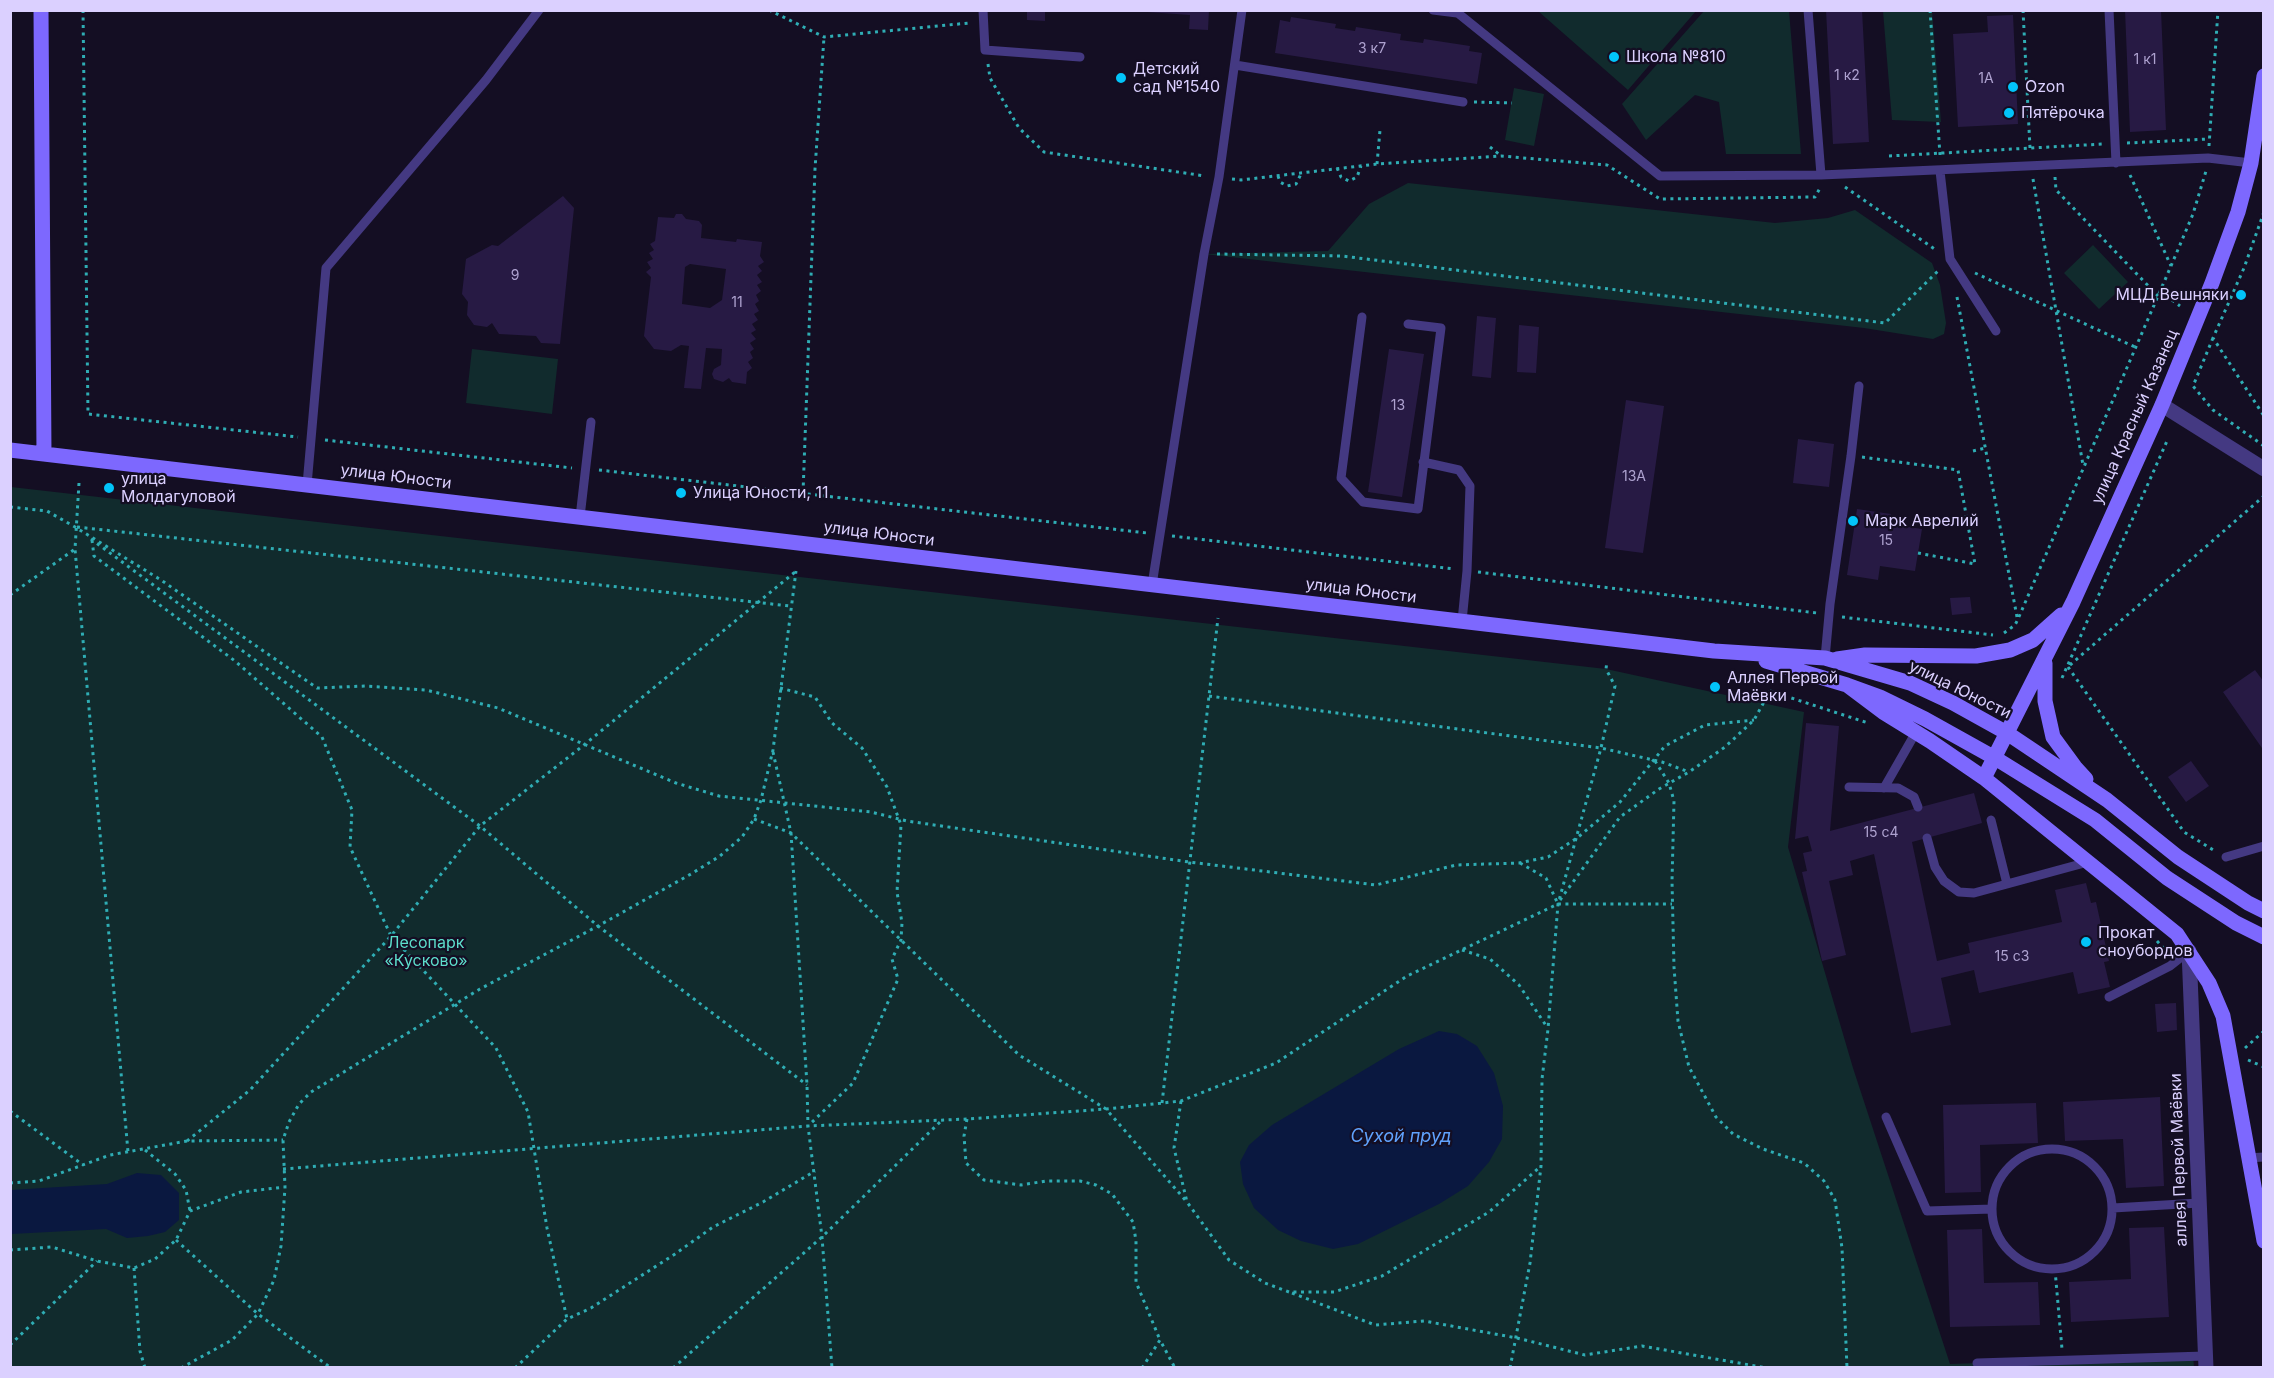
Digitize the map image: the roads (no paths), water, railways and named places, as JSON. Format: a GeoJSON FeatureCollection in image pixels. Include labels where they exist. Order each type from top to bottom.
{"type":"FeatureCollection","features":[{"type":"Feature","properties":{"kind":"main road"},"geometry":{"type":"LineString","coordinates":[[41,10],[44,454]]}},
{"type":"Feature","properties":{"kind":"main road","name":"улица Красный Казанец"},"geometry":{"type":"LineString","coordinates":[[1984,778],[2073,602],[2162,405],[2227,246],[2251,163],[2264,76]]}},
{"type":"Feature","properties":{"kind":"main road","name":"улица Юности"},"geometry":{"type":"LineString","coordinates":[[10,450],[1743,654],[1828,659],[1910,683],[1953,703],[2007,733],[2107,800]]}},
{"type":"Feature","properties":{"kind":"main road"},"geometry":{"type":"LineString","coordinates":[[1828,659],[1865,655],[1976,656],[2010,650],[2033,640],[2053,624],[2073,602]]}},
{"type":"Feature","properties":{"kind":"main road","name":"улица Юности"},"geometry":{"type":"LineString","coordinates":[[1743,654],[1847,685],[1880,697],[1925,719],[1995,758],[2095,820],[2167,878],[2236,923],[2264,937]]}},
{"type":"Feature","properties":{"kind":"main road"},"geometry":{"type":"LineString","coordinates":[[2046,658],[2045,701],[2053,738],[2075,767],[2107,800],[2178,857],[2264,911]]}},
{"type":"Feature","properties":{"kind":"main road"},"geometry":{"type":"LineString","coordinates":[[1847,685],[1883,712],[1984,778],[2177,934],[2209,983],[2223,1016],[2247,1158],[2264,1241]]}},
{"type":"Feature","properties":{"kind":"street"},"geometry":{"type":"LineString","coordinates":[[2162,405],[2264,469]]}},
{"type":"Feature","properties":{"kind":"street","name":"аллея Первой Маёвки"},"geometry":{"type":"LineString","coordinates":[[2189,951],[2205,1362]]}},
{"type":"Feature","properties":{"kind":"lane"},"geometry":{"type":"LineString","coordinates":[[307,485],[326,268],[486,80],[539,10]]}},
{"type":"Feature","properties":{"kind":"lane"},"geometry":{"type":"LineString","coordinates":[[983,10],[985,50],[1080,57]]}},
{"type":"Feature","properties":{"kind":"lane"},"geometry":{"type":"LineString","coordinates":[[1152,585],[1204,254],[1219,177],[1242,10]]}},
{"type":"Feature","properties":{"kind":"lane"},"geometry":{"type":"LineString","coordinates":[[1433,10],[1456,12],[1660,176],[1824,175],[2208,158],[2251,163]]}},
{"type":"Feature","properties":{"kind":"lane"},"geometry":{"type":"LineString","coordinates":[[1808,10],[1824,175]]}},
{"type":"Feature","properties":{"kind":"lane"},"geometry":{"type":"LineString","coordinates":[[2109,10],[2115,144],[2120,163]]}},
{"type":"Feature","properties":{"kind":"lane"},"geometry":{"type":"LineString","coordinates":[[1235,65],[1464,102]]}},
{"type":"Feature","properties":{"kind":"lane"},"geometry":{"type":"LineString","coordinates":[[1940,171],[1950,259],[1996,331]]}},
{"type":"Feature","properties":{"kind":"lane"},"geometry":{"type":"LineString","coordinates":[[1362,317],[1341,478],[1363,502],[1418,509],[1441,328],[1408,324]]}},
{"type":"Feature","properties":{"kind":"lane"},"geometry":{"type":"LineString","coordinates":[[1828,659],[1829,615],[1859,386]]}},
{"type":"Feature","properties":{"kind":"lane"},"geometry":{"type":"LineString","coordinates":[[580,517],[591,422]]}},
{"type":"Feature","properties":{"kind":"lane"},"geometry":{"type":"LineString","coordinates":[[1423,462],[1459,470],[1470,486],[1467,571],[1462,621]]}},
{"type":"Feature","properties":{"kind":"lane"},"geometry":{"type":"LineString","coordinates":[[1884,788],[1916,732]]}},
{"type":"Feature","properties":{"kind":"lane"},"geometry":{"type":"LineString","coordinates":[[1849,787],[1899,789],[1914,797],[1918,807]]}},
{"type":"Feature","properties":{"kind":"lane"},"geometry":{"type":"LineString","coordinates":[[1991,820],[2007,884]]}},
{"type":"Feature","properties":{"kind":"lane"},"geometry":{"type":"LineString","coordinates":[[1927,838],[1935,867],[1944,881],[1959,892],[1974,893],[2088,862]]}},
{"type":"Feature","properties":{"kind":"lane"},"geometry":{"type":"LineString","coordinates":[[2226,857],[2264,846]]}},
{"type":"Feature","properties":{"kind":"lane"},"geometry":{"type":"LineString","coordinates":[[2109,998],[2175,963],[2189,951]]}},
{"type":"Feature","properties":{"kind":"lane"},"geometry":{"type":"LineString","coordinates":[[1886,1117],[1927,1211],[1992,1209]]}},
{"type":"Feature","properties":{"kind":"lane"},"geometry":{"type":"LineString","coordinates":[[2038,1150],[2065,1150],[2089,1161],[2106,1182],[2113,1208],[2106,1238],[2085,1261],[2055,1270],[2031,1266],[2011,1253],[1996,1233],[1992,1209],[1997,1183],[2014,1162],[2038,1150]]}},
{"type":"Feature","properties":{"kind":"lane"},"geometry":{"type":"LineString","coordinates":[[2247,1158],[2264,1157]]}},
{"type":"Feature","properties":{"kind":"lane"},"geometry":{"type":"LineString","coordinates":[[2113,1208],[2199,1203]]}},
{"type":"Feature","properties":{"kind":"lane"},"geometry":{"type":"LineString","coordinates":[[1977,1363],[2063,1360],[2205,1362]]}},
{"type":"Feature","properties":{"kind":"water","name":"Сухой пруд"},"geometry":{"type":"Polygon","coordinates":[[[1439,1031],[1457,1034],[1477,1046],[1494,1073],[1503,1106],[1502,1139],[1489,1162],[1468,1186],[1439,1204],[1358,1244],[1333,1249],[1301,1241],[1278,1230],[1254,1208],[1243,1184],[1240,1162],[1249,1145],[1272,1125],[1399,1049],[1439,1031]]]}},
{"type":"Feature","properties":{"kind":"water"},"geometry":{"type":"Polygon","coordinates":[[[137,1173],[161,1175],[179,1193],[179,1220],[165,1232],[127,1238],[106,1229],[11,1234],[11,1190],[107,1184],[137,1173]]]}},
{"type":"Feature","properties":{"kind":"place","name":"Школа №810"},"geometry":{"type":"Point","coordinates":[1614,57]}},
{"type":"Feature","properties":{"kind":"place","name":"Детский сад №1540"},"geometry":{"type":"Point","coordinates":[1121,78]}},
{"type":"Feature","properties":{"kind":"place","name":"Ozon"},"geometry":{"type":"Point","coordinates":[2013,87]}},
{"type":"Feature","properties":{"kind":"place","name":"Пятёрочка"},"geometry":{"type":"Point","coordinates":[2009,113]}},
{"type":"Feature","properties":{"kind":"place","name":"МЦД Вешняки"},"geometry":{"type":"Point","coordinates":[2241,295]}},
{"type":"Feature","properties":{"kind":"place","name":"улица Молдагуловой"},"geometry":{"type":"Point","coordinates":[109,488]}},
{"type":"Feature","properties":{"kind":"place","name":"Улица Юности, 11"},"geometry":{"type":"Point","coordinates":[681,493]}},
{"type":"Feature","properties":{"kind":"place","name":"Марк Аврелий"},"geometry":{"type":"Point","coordinates":[1853,521]}},
{"type":"Feature","properties":{"kind":"place","name":"Аллея Первой Маёвки"},"geometry":{"type":"Point","coordinates":[1715,687]}},
{"type":"Feature","properties":{"kind":"place","name":"Прокат сноубордов"},"geometry":{"type":"Point","coordinates":[2086,942]}},
{"type":"Feature","properties":{"kind":"park label","name":"Лесопарк «Кусково»"},"geometry":{"type":"Point","coordinates":[426,952]}}]}
